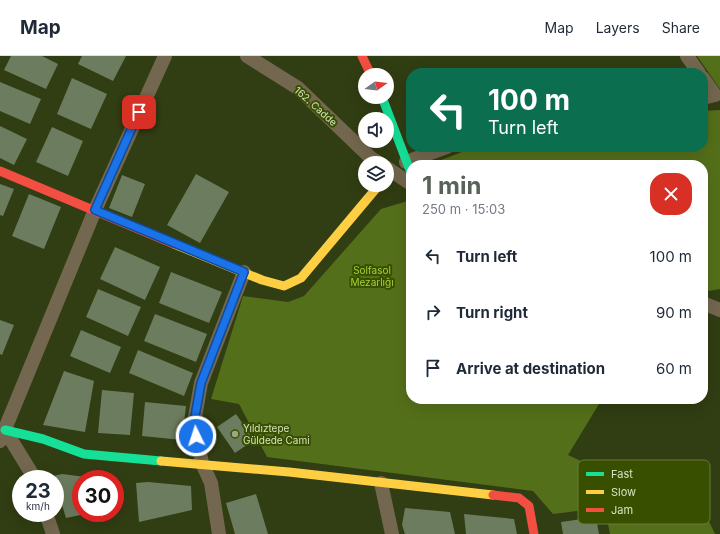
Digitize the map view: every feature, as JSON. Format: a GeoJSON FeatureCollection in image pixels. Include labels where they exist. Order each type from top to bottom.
{"type":"FeatureCollection","features":[{"type":"Feature","properties":{"kind":"street"},"geometry":{"type":"LineString","coordinates":[[3,436],[95,210],[165,56]]}},
{"type":"Feature","properties":{"kind":"street","name":"162. Cadde"},"geometry":{"type":"LineString","coordinates":[[247,56],[298,88],[369,156]]}},
{"type":"Feature","properties":{"kind":"street"},"geometry":{"type":"LineString","coordinates":[[362,56],[368,68]]}},
{"type":"Feature","properties":{"kind":"street"},"geometry":{"type":"LineString","coordinates":[[687,56],[695,68]]}},
{"type":"Feature","properties":{"kind":"street"},"geometry":{"type":"LineString","coordinates":[[708,85],[715,95],[708,97]]}},
{"type":"Feature","properties":{"kind":"street"},"geometry":{"type":"LineString","coordinates":[[385,104],[406,162]]}},
{"type":"Feature","properties":{"kind":"street"},"geometry":{"type":"LineString","coordinates":[[423,160],[438,152]]}},
{"type":"Feature","properties":{"kind":"street"},"geometry":{"type":"LineString","coordinates":[[0,171],[244,272],[284,286],[301,278],[373,192]]}},
{"type":"Feature","properties":{"kind":"street"},"geometry":{"type":"LineString","coordinates":[[394,174],[406,181]]}},
{"type":"Feature","properties":{"kind":"street"},"geometry":{"type":"LineString","coordinates":[[219,534],[211,483],[202,464],[194,422],[201,383],[244,272]]}},
{"type":"Feature","properties":{"kind":"street"},"geometry":{"type":"LineString","coordinates":[[708,305],[720,310]]}},
{"type":"Feature","properties":{"kind":"street"},"geometry":{"type":"LineString","coordinates":[[3,436],[43,440],[84,454],[202,464],[519,498],[529,506],[534,534]]}},
{"type":"Feature","properties":{"kind":"street"},"geometry":{"type":"LineString","coordinates":[[3,436],[28,470]]}},
{"type":"Feature","properties":{"kind":"street"},"geometry":{"type":"LineString","coordinates":[[381,483],[392,534]]}},
{"type":"Feature","properties":{"kind":"street"},"geometry":{"type":"LineString","coordinates":[[49,522],[53,534]]}},
{"type":"Feature","properties":{"kind":"green space"},"geometry":{"type":"Polygon","coordinates":[[[697,56],[720,56],[720,89],[708,72],[708,68],[705,68],[697,56]]]}},
{"type":"Feature","properties":{"kind":"green space"},"geometry":{"type":"Polygon","coordinates":[[[720,110],[720,289],[708,291],[708,160],[441,160],[462,152],[708,152],[708,111],[720,110]]]}},
{"type":"Feature","properties":{"kind":"green space","name":"Solfasol Mezarlığı"},"geometry":{"type":"Polygon","coordinates":[[[406,202],[406,404],[599,404],[568,455],[579,460],[578,511],[553,514],[533,491],[267,457],[239,404],[211,399],[243,296],[288,302],[304,296],[381,209],[406,202]]]}},
{"type":"Feature","properties":{"kind":"green space"},"geometry":{"type":"Polygon","coordinates":[[[608,524],[710,524],[715,534],[610,534],[608,524]]]}},
{"type":"Feature","properties":{"kind":"building"},"geometry":{"type":"Polygon","coordinates":[[[11,56],[42,56],[58,64],[46,89],[4,70],[11,56]]]}},
{"type":"Feature","properties":{"kind":"building"},"geometry":{"type":"Polygon","coordinates":[[[82,56],[126,56],[113,81],[78,64],[82,56]]]}},
{"type":"Feature","properties":{"kind":"building"},"geometry":{"type":"Polygon","coordinates":[[[72,78],[107,94],[91,129],[57,114],[72,78]]]}},
{"type":"Feature","properties":{"kind":"building"},"geometry":{"type":"Polygon","coordinates":[[[0,82],[41,99],[30,124],[0,111],[0,82]]]}},
{"type":"Feature","properties":{"kind":"building"},"geometry":{"type":"Polygon","coordinates":[[[0,126],[27,139],[14,165],[0,158],[0,126]]]}},
{"type":"Feature","properties":{"kind":"building"},"geometry":{"type":"Polygon","coordinates":[[[52,127],[83,141],[68,176],[36,162],[52,127]]]}},
{"type":"Feature","properties":{"kind":"building"},"geometry":{"type":"Polygon","coordinates":[[[196,174],[229,192],[200,243],[167,225],[196,174]]]}},
{"type":"Feature","properties":{"kind":"building"},"geometry":{"type":"Polygon","coordinates":[[[122,175],[145,184],[132,217],[109,208],[122,175]]]}},
{"type":"Feature","properties":{"kind":"building"},"geometry":{"type":"Polygon","coordinates":[[[0,184],[14,189],[3,216],[0,215],[0,184]]]}},
{"type":"Feature","properties":{"kind":"building"},"geometry":{"type":"Polygon","coordinates":[[[29,194],[61,207],[44,249],[12,236],[29,194]]]}},
{"type":"Feature","properties":{"kind":"building"},"geometry":{"type":"Polygon","coordinates":[[[115,247],[160,267],[145,300],[100,279],[115,247]]]}},
{"type":"Feature","properties":{"kind":"building"},"geometry":{"type":"Polygon","coordinates":[[[171,272],[222,292],[209,323],[159,303],[171,272]]]}},
{"type":"Feature","properties":{"kind":"building"},"geometry":{"type":"Polygon","coordinates":[[[98,289],[141,307],[128,336],[86,317],[98,289]]]}},
{"type":"Feature","properties":{"kind":"building"},"geometry":{"type":"Polygon","coordinates":[[[155,314],[207,334],[196,362],[144,341],[155,314]]]}},
{"type":"Feature","properties":{"kind":"building"},"geometry":{"type":"Polygon","coordinates":[[[0,320],[14,325],[2,355],[0,354],[0,320]]]}},
{"type":"Feature","properties":{"kind":"building"},"geometry":{"type":"Polygon","coordinates":[[[81,330],[121,347],[110,373],[70,356],[81,330]]]}},
{"type":"Feature","properties":{"kind":"building"},"geometry":{"type":"Polygon","coordinates":[[[138,350],[193,373],[184,396],[129,373],[138,350]]]}},
{"type":"Feature","properties":{"kind":"building"},"geometry":{"type":"Polygon","coordinates":[[[64,371],[94,381],[85,432],[43,425],[64,371]]]}},
{"type":"Feature","properties":{"kind":"building"},"geometry":{"type":"Polygon","coordinates":[[[102,390],[134,393],[130,435],[98,433],[102,390]]]}},
{"type":"Feature","properties":{"kind":"building"},"geometry":{"type":"Polygon","coordinates":[[[145,402],[186,406],[182,440],[142,436],[145,402]]]}},
{"type":"Feature","properties":{"kind":"building","name":"Yıldıztepe Güldede Cami"},"geometry":{"type":"Polygon","coordinates":[[[236,414],[254,440],[235,453],[217,427],[236,414]]]}},
{"type":"Feature","properties":{"kind":"building"},"geometry":{"type":"Polygon","coordinates":[[[64,474],[72,475],[72,517],[66,518],[64,512],[64,474]]]}},
{"type":"Feature","properties":{"kind":"building"},"geometry":{"type":"Polygon","coordinates":[[[148,482],[191,486],[192,510],[139,522],[136,483],[148,482]]]}},
{"type":"Feature","properties":{"kind":"building"},"geometry":{"type":"Polygon","coordinates":[[[256,494],[268,534],[235,534],[226,503],[256,494]]]}},
{"type":"Feature","properties":{"kind":"building"},"geometry":{"type":"Polygon","coordinates":[[[405,508],[450,512],[455,534],[405,534],[402,525],[405,508]]]}},
{"type":"Feature","properties":{"kind":"building"},"geometry":{"type":"Polygon","coordinates":[[[464,514],[514,519],[517,534],[466,534],[464,514]]]}},
{"type":"Feature","properties":{"kind":"building"},"geometry":{"type":"Polygon","coordinates":[[[578,520],[578,524],[597,524],[599,534],[563,534],[561,522],[578,520]]]}},
{"type":"Feature","properties":{"kind":"traffic: fast"},"geometry":{"type":"LineString","coordinates":[[385,104],[406,160]]}},
{"type":"Feature","properties":{"kind":"traffic: fast"},"geometry":{"type":"LineString","coordinates":[[5,430],[43,439],[84,454],[161,461]]}},
{"type":"Feature","properties":{"kind":"traffic: slow"},"geometry":{"type":"LineString","coordinates":[[174,244],[262,280],[284,286],[301,278],[373,192]]}},
{"type":"Feature","properties":{"kind":"traffic: slow"},"geometry":{"type":"LineString","coordinates":[[161,461],[289,472],[493,495]]}},
{"type":"Feature","properties":{"kind":"traffic: jam"},"geometry":{"type":"LineString","coordinates":[[362,56],[368,68]]}},
{"type":"Feature","properties":{"kind":"traffic: jam"},"geometry":{"type":"LineString","coordinates":[[0,171],[174,244]]}},
{"type":"Feature","properties":{"kind":"traffic: jam"},"geometry":{"type":"LineString","coordinates":[[493,495],[519,498],[529,506],[534,534]]}},
{"type":"Feature","properties":{"kind":"place","name":"Yıldıztepe Güldede Cami"},"geometry":{"type":"Point","coordinates":[235,434]}},
{"type":"Feature","properties":{"kind":"route"},"geometry":{"type":"LineString","coordinates":[[139,112],[95,210],[244,272],[201,383],[194,422],[196,436]]}}]}
